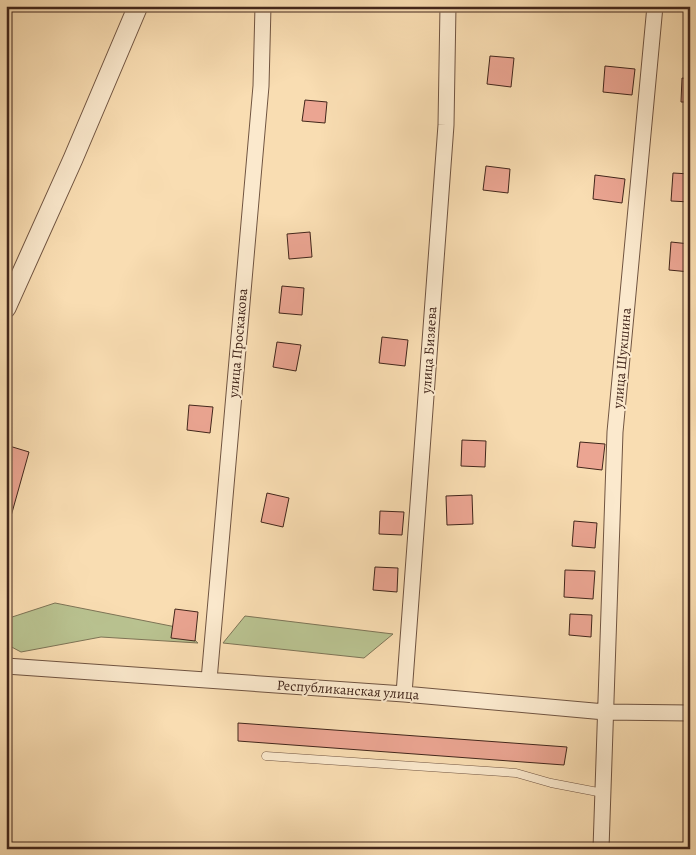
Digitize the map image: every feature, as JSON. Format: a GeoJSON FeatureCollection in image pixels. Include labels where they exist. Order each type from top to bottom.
{"type":"FeatureCollection","features":[{"type":"Feature","properties":{"kind":"street"},"geometry":{"type":"LineString","coordinates":[[6,308],[74,160],[138,6]]}},
{"type":"Feature","properties":{"kind":"street","name":"улица Проскакова"},"geometry":{"type":"LineString","coordinates":[[209,680],[261,86],[263,6]]}},
{"type":"Feature","properties":{"kind":"street","name":"улица Бизяева"},"geometry":{"type":"LineString","coordinates":[[404,694],[446,125],[448,6]]}},
{"type":"Feature","properties":{"kind":"street","name":"улица Шукшина"},"geometry":{"type":"LineString","coordinates":[[601,849],[615,432],[655,6]]}},
{"type":"Feature","properties":{"kind":"street","name":"Республиканская улица"},"geometry":{"type":"LineString","coordinates":[[6,666],[404,694],[605,712],[690,713]]}},
{"type":"Feature","properties":{"kind":"lane"},"geometry":{"type":"LineString","coordinates":[[266,756],[516,773],[551,783],[603,793]]}},
{"type":"Feature","properties":{"kind":"green space"},"geometry":{"type":"Polygon","coordinates":[[[55,603],[181,628],[198,643],[101,637],[21,652],[6,644],[6,619],[55,603]]]}},
{"type":"Feature","properties":{"kind":"green space"},"geometry":{"type":"Polygon","coordinates":[[[245,616],[393,634],[364,658],[223,643],[245,616]]]}},
{"type":"Feature","properties":{"kind":"building"},"geometry":{"type":"Polygon","coordinates":[[[490,56],[514,58],[511,87],[487,84],[490,56]]]}},
{"type":"Feature","properties":{"kind":"building"},"geometry":{"type":"Polygon","coordinates":[[[605,66],[635,69],[632,95],[603,92],[605,66]]]}},
{"type":"Feature","properties":{"kind":"building"},"geometry":{"type":"Polygon","coordinates":[[[682,78],[690,79],[690,102],[681,102],[682,78]]]}},
{"type":"Feature","properties":{"kind":"building"},"geometry":{"type":"Polygon","coordinates":[[[305,100],[327,102],[325,123],[302,121],[305,100]]]}},
{"type":"Feature","properties":{"kind":"building"},"geometry":{"type":"Polygon","coordinates":[[[486,166],[510,169],[508,193],[483,190],[486,166]]]}},
{"type":"Feature","properties":{"kind":"building"},"geometry":{"type":"Polygon","coordinates":[[[673,173],[690,174],[690,202],[671,201],[673,173]]]}},
{"type":"Feature","properties":{"kind":"building"},"geometry":{"type":"Polygon","coordinates":[[[595,175],[625,179],[622,203],[593,199],[595,175]]]}},
{"type":"Feature","properties":{"kind":"building"},"geometry":{"type":"Polygon","coordinates":[[[310,232],[312,257],[289,259],[287,234],[310,232]]]}},
{"type":"Feature","properties":{"kind":"building"},"geometry":{"type":"Polygon","coordinates":[[[671,242],[690,244],[690,272],[669,270],[671,242]]]}},
{"type":"Feature","properties":{"kind":"building"},"geometry":{"type":"Polygon","coordinates":[[[282,286],[304,288],[302,315],[279,313],[282,286]]]}},
{"type":"Feature","properties":{"kind":"building"},"geometry":{"type":"Polygon","coordinates":[[[382,337],[408,340],[405,366],[379,363],[382,337]]]}},
{"type":"Feature","properties":{"kind":"building"},"geometry":{"type":"Polygon","coordinates":[[[277,342],[301,345],[296,371],[273,367],[277,342]]]}},
{"type":"Feature","properties":{"kind":"building"},"geometry":{"type":"Polygon","coordinates":[[[189,405],[213,407],[210,433],[187,430],[189,405]]]}},
{"type":"Feature","properties":{"kind":"building"},"geometry":{"type":"Polygon","coordinates":[[[462,440],[486,441],[485,467],[461,466],[462,440]]]}},
{"type":"Feature","properties":{"kind":"building"},"geometry":{"type":"Polygon","coordinates":[[[580,442],[605,444],[602,470],[577,467],[580,442]]]}},
{"type":"Feature","properties":{"kind":"building"},"geometry":{"type":"Polygon","coordinates":[[[6,445],[29,452],[6,534],[6,445]]]}},
{"type":"Feature","properties":{"kind":"building"},"geometry":{"type":"Polygon","coordinates":[[[267,493],[289,498],[283,527],[261,522],[267,493]]]}},
{"type":"Feature","properties":{"kind":"building"},"geometry":{"type":"Polygon","coordinates":[[[472,495],[473,524],[447,525],[446,496],[472,495]]]}},
{"type":"Feature","properties":{"kind":"building"},"geometry":{"type":"Polygon","coordinates":[[[380,511],[404,512],[402,535],[379,534],[380,511]]]}},
{"type":"Feature","properties":{"kind":"building"},"geometry":{"type":"Polygon","coordinates":[[[574,521],[597,523],[595,548],[572,546],[574,521]]]}},
{"type":"Feature","properties":{"kind":"building"},"geometry":{"type":"Polygon","coordinates":[[[375,567],[398,568],[397,592],[373,590],[375,567]]]}},
{"type":"Feature","properties":{"kind":"building"},"geometry":{"type":"Polygon","coordinates":[[[565,570],[595,571],[593,599],[564,597],[565,570]]]}},
{"type":"Feature","properties":{"kind":"building"},"geometry":{"type":"Polygon","coordinates":[[[175,609],[198,612],[195,641],[171,638],[175,609]]]}},
{"type":"Feature","properties":{"kind":"building"},"geometry":{"type":"Polygon","coordinates":[[[570,614],[592,615],[591,637],[569,635],[570,614]]]}},
{"type":"Feature","properties":{"kind":"building"},"geometry":{"type":"Polygon","coordinates":[[[238,723],[567,747],[564,765],[238,741],[238,723]]]}}]}
